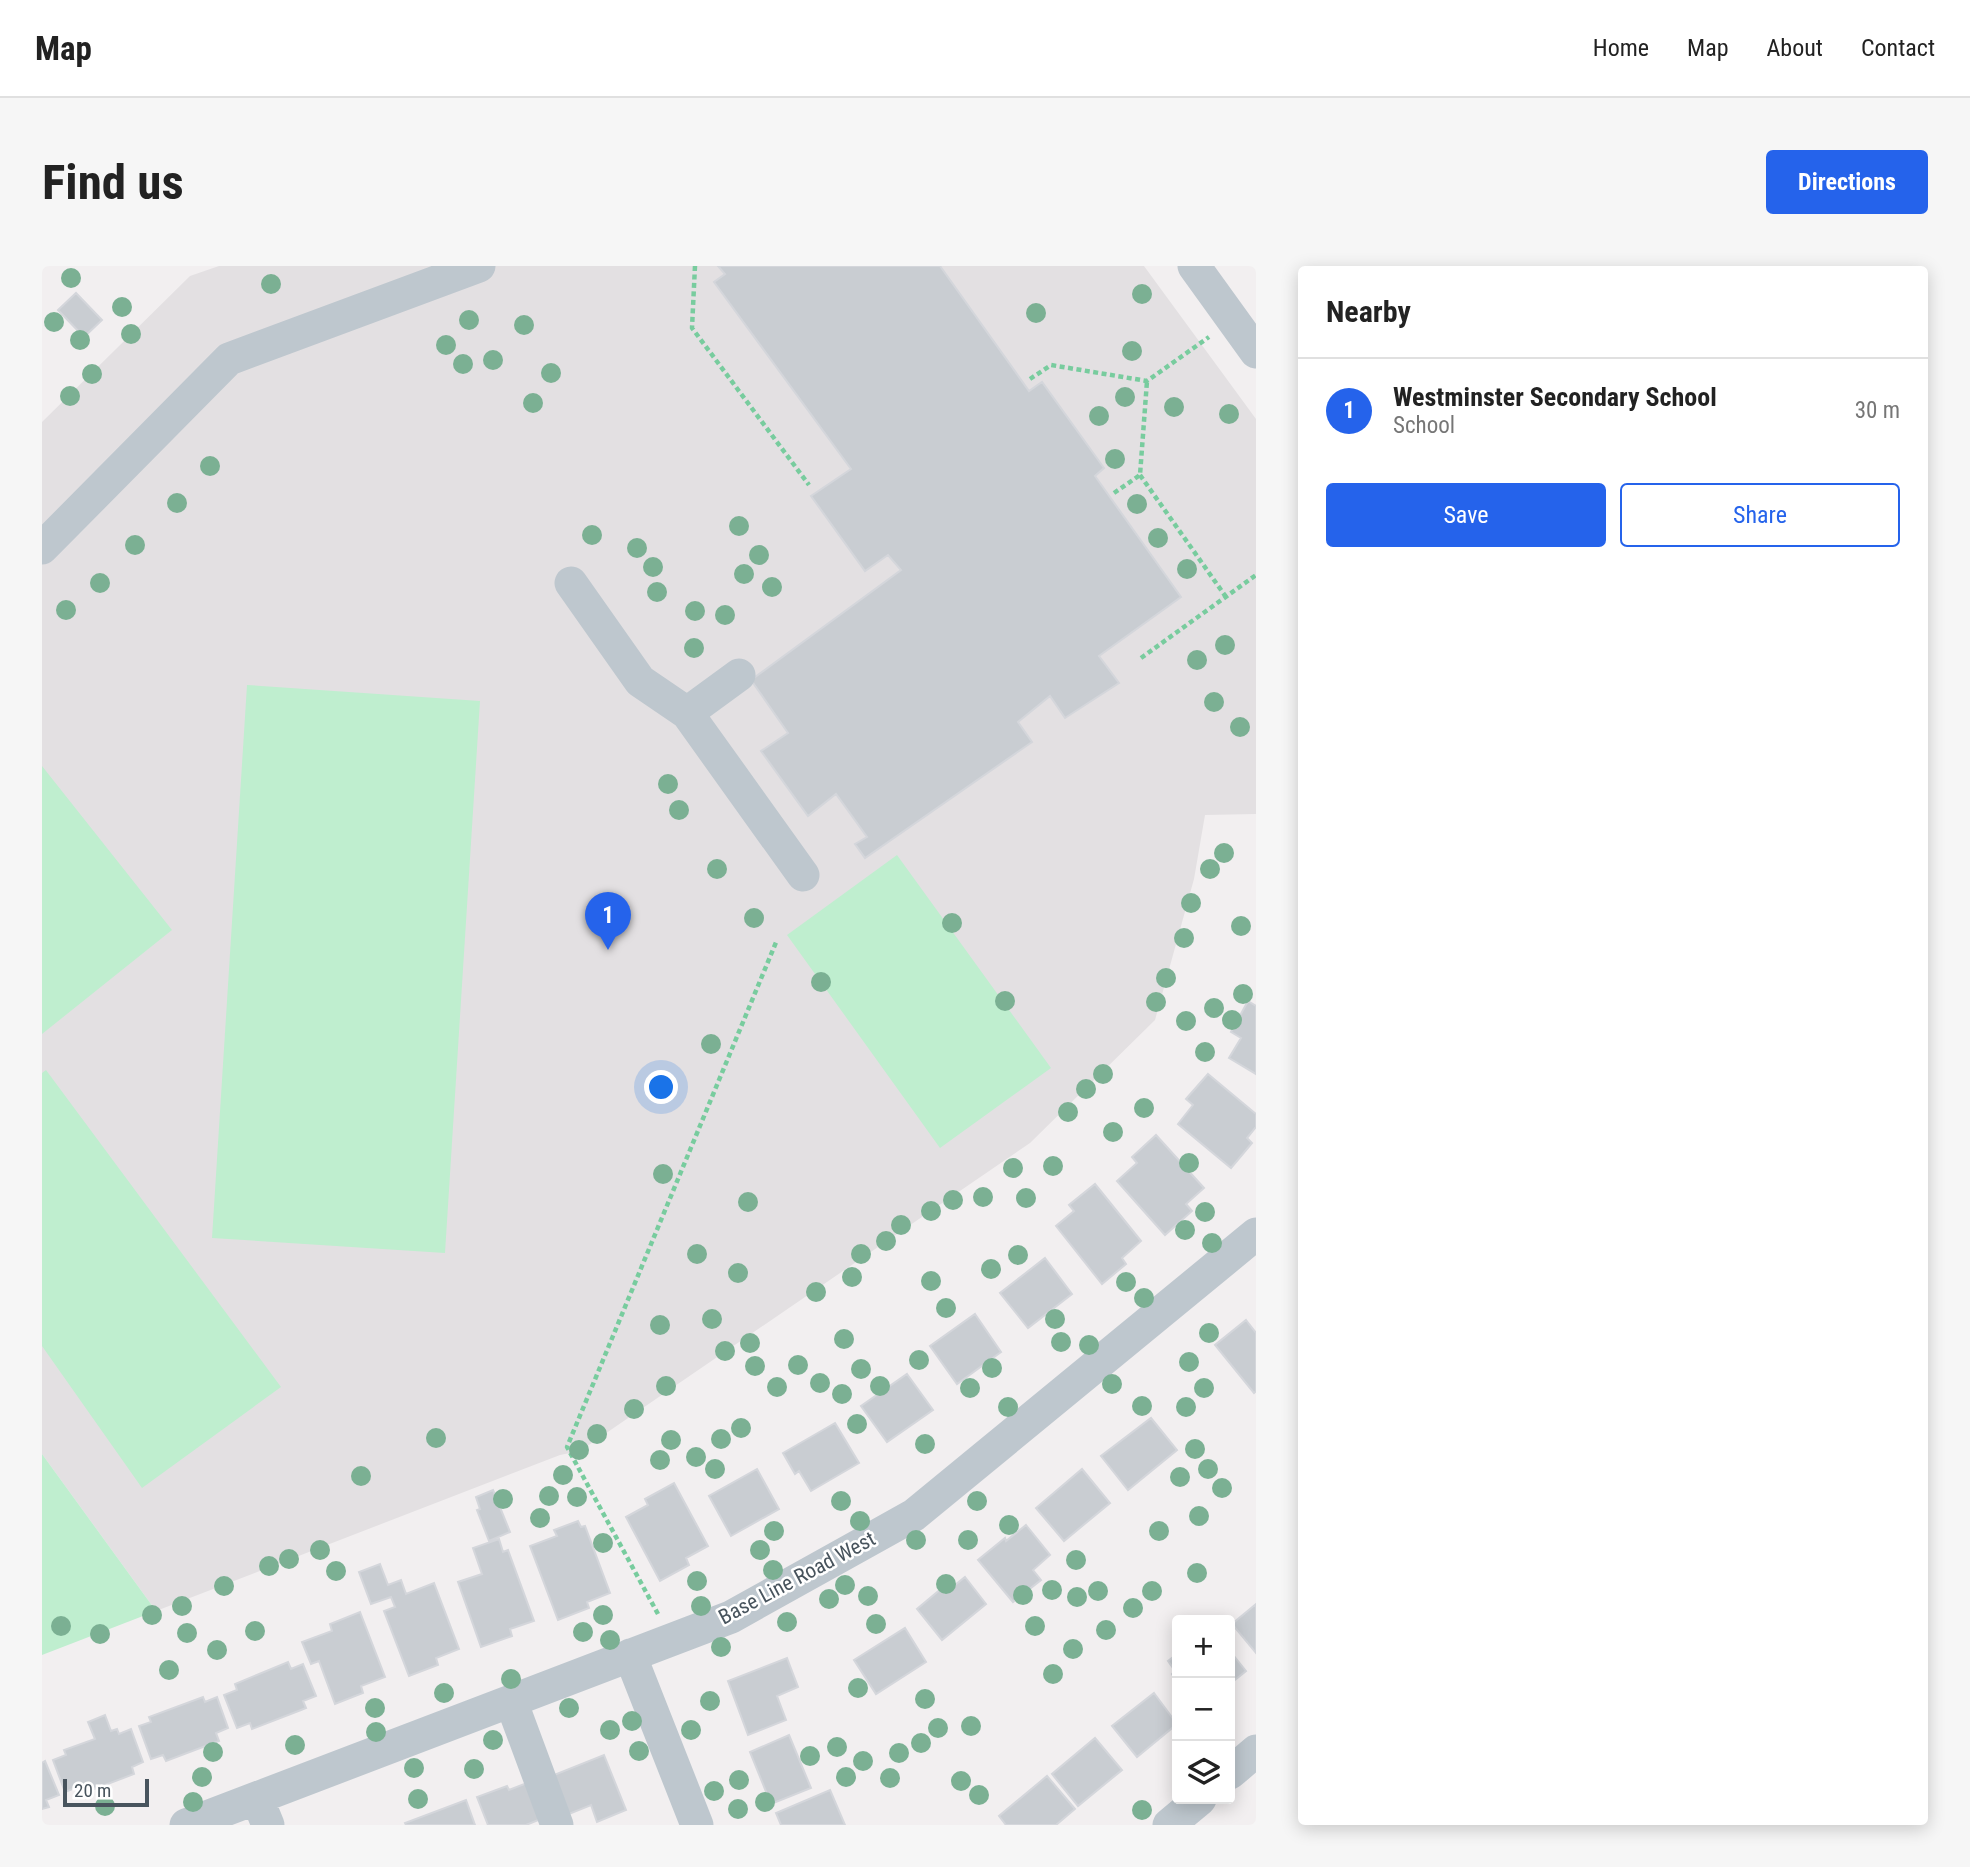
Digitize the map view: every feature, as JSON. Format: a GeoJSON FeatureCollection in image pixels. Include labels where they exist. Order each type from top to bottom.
{"type":"FeatureCollection","features":[{"type":"Feature","properties":{"kind":"street"},"geometry":{"type":"LineString","coordinates":[[42,548],[229,359],[479,266]]}},
{"type":"Feature","properties":{"kind":"street"},"geometry":{"type":"LineString","coordinates":[[1194,266],[1256,352]]}},
{"type":"Feature","properties":{"kind":"street"},"geometry":{"type":"LineString","coordinates":[[571,583],[640,681],[687,713],[803,875]]}},
{"type":"Feature","properties":{"kind":"street"},"geometry":{"type":"LineString","coordinates":[[687,713],[739,675]]}},
{"type":"Feature","properties":{"kind":"street","name":"Base Line Road West"},"geometry":{"type":"LineString","coordinates":[[186,1825],[262,1811],[511,1701],[731,1617],[914,1515],[1256,1234]]}},
{"type":"Feature","properties":{"kind":"street"},"geometry":{"type":"LineString","coordinates":[[630,1655],[698,1825]]}},
{"type":"Feature","properties":{"kind":"street"},"geometry":{"type":"LineString","coordinates":[[511,1701],[558,1825]]}},
{"type":"Feature","properties":{"kind":"street"},"geometry":{"type":"LineString","coordinates":[[1235,1769],[1256,1751]]}},
{"type":"Feature","properties":{"kind":"street"},"geometry":{"type":"LineString","coordinates":[[1169,1825],[1194,1804]]}},
{"type":"Feature","properties":{"kind":"path"},"geometry":{"type":"LineString","coordinates":[[695,266],[692,328],[808,485]]}},
{"type":"Feature","properties":{"kind":"path"},"geometry":{"type":"LineString","coordinates":[[1030,379],[1051,365],[1147,381],[1233,320]]}},
{"type":"Feature","properties":{"kind":"path"},"geometry":{"type":"LineString","coordinates":[[1147,381],[1140,475],[1226,597]]}},
{"type":"Feature","properties":{"kind":"path"},"geometry":{"type":"LineString","coordinates":[[1115,493],[1140,475]]}},
{"type":"Feature","properties":{"kind":"path"},"geometry":{"type":"LineString","coordinates":[[1141,658],[1256,575]]}},
{"type":"Feature","properties":{"kind":"path"},"geometry":{"type":"LineString","coordinates":[[670,1640],[657,1611],[567,1447],[777,940]]}},
{"type":"Feature","properties":{"kind":"shaded area"},"geometry":{"type":"Polygon","coordinates":[[[219,266],[1144,266],[1256,419],[1256,814],[1205,815],[1194,879],[1155,1020],[1030,1143],[580,1451],[560,1455],[156,1611],[42,1454],[42,422],[190,276],[219,266]]]}},
{"type":"Feature","properties":{"kind":"green space"},"geometry":{"type":"Polygon","coordinates":[[[247,685],[480,701],[445,1253],[212,1238],[247,685]]]}},
{"type":"Feature","properties":{"kind":"green space"},"geometry":{"type":"Polygon","coordinates":[[[42,766],[172,930],[42,1034],[42,766]]]}},
{"type":"Feature","properties":{"kind":"green space"},"geometry":{"type":"Polygon","coordinates":[[[897,855],[1051,1068],[940,1148],[787,935],[897,855]]]}},
{"type":"Feature","properties":{"kind":"green space"},"geometry":{"type":"Polygon","coordinates":[[[46,1070],[281,1387],[142,1488],[42,1346],[42,1073],[46,1070]]]}},
{"type":"Feature","properties":{"kind":"green space"},"geometry":{"type":"Polygon","coordinates":[[[42,1454],[156,1611],[42,1655],[42,1454]]]}},
{"type":"Feature","properties":{"kind":"building"},"geometry":{"type":"Polygon","coordinates":[[[718,266],[940,266],[1029,391],[1042,382],[1104,468],[1095,476],[1181,597],[1099,656],[1119,683],[1065,718],[1050,696],[1018,722],[1032,742],[865,858],[855,844],[867,837],[836,794],[808,816],[761,751],[788,733],[751,680],[901,570],[888,555],[865,571],[811,496],[851,469],[714,282],[725,274],[718,266]]]}},
{"type":"Feature","properties":{"kind":"building"},"geometry":{"type":"Polygon","coordinates":[[[76,293],[102,320],[84,337],[58,310],[76,293]]]}},
{"type":"Feature","properties":{"kind":"building"},"geometry":{"type":"Polygon","coordinates":[[[1248,1001],[1256,1006],[1256,1074],[1229,1058],[1241,1038],[1231,1032],[1248,1001]]]}},
{"type":"Feature","properties":{"kind":"building"},"geometry":{"type":"Polygon","coordinates":[[[1208,1074],[1256,1114],[1256,1127],[1247,1138],[1252,1143],[1231,1168],[1178,1124],[1193,1105],[1186,1099],[1208,1074]]]}},
{"type":"Feature","properties":{"kind":"building"},"geometry":{"type":"Polygon","coordinates":[[[1156,1135],[1204,1188],[1186,1204],[1192,1211],[1165,1235],[1117,1181],[1137,1163],[1132,1157],[1156,1135]]]}},
{"type":"Feature","properties":{"kind":"building"},"geometry":{"type":"Polygon","coordinates":[[[1095,1184],[1141,1241],[1122,1258],[1126,1264],[1102,1284],[1056,1226],[1074,1211],[1069,1205],[1095,1184]]]}},
{"type":"Feature","properties":{"kind":"building"},"geometry":{"type":"Polygon","coordinates":[[[1045,1258],[1072,1294],[1028,1328],[1000,1293],[1045,1258]]]}},
{"type":"Feature","properties":{"kind":"building"},"geometry":{"type":"Polygon","coordinates":[[[975,1314],[1001,1352],[957,1384],[930,1346],[975,1314]]]}},
{"type":"Feature","properties":{"kind":"building"},"geometry":{"type":"Polygon","coordinates":[[[1246,1320],[1256,1333],[1254,1393],[1215,1345],[1246,1320]]]}},
{"type":"Feature","properties":{"kind":"building"},"geometry":{"type":"Polygon","coordinates":[[[907,1374],[933,1410],[887,1442],[861,1406],[907,1374]]]}},
{"type":"Feature","properties":{"kind":"building"},"geometry":{"type":"Polygon","coordinates":[[[1151,1418],[1177,1450],[1128,1490],[1101,1456],[1151,1418]]]}},
{"type":"Feature","properties":{"kind":"building"},"geometry":{"type":"Polygon","coordinates":[[[835,1423],[859,1463],[811,1491],[799,1471],[795,1474],[783,1453],[835,1423]]]}},
{"type":"Feature","properties":{"kind":"building"},"geometry":{"type":"Polygon","coordinates":[[[757,1469],[779,1509],[731,1536],[709,1496],[757,1469]]]}},
{"type":"Feature","properties":{"kind":"building"},"geometry":{"type":"Polygon","coordinates":[[[1082,1469],[1110,1503],[1064,1541],[1036,1508],[1082,1469]]]}},
{"type":"Feature","properties":{"kind":"building"},"geometry":{"type":"Polygon","coordinates":[[[674,1483],[708,1546],[686,1558],[689,1565],[660,1581],[626,1517],[648,1505],[645,1499],[674,1483]]]}},
{"type":"Feature","properties":{"kind":"building"},"geometry":{"type":"Polygon","coordinates":[[[493,1490],[510,1532],[489,1541],[477,1510],[480,1509],[476,1497],[493,1490]]]}},
{"type":"Feature","properties":{"kind":"building"},"geometry":{"type":"Polygon","coordinates":[[[578,1521],[581,1527],[585,1526],[610,1593],[587,1602],[589,1608],[558,1620],[530,1546],[557,1536],[554,1530],[578,1521]]]}},
{"type":"Feature","properties":{"kind":"building"},"geometry":{"type":"Polygon","coordinates":[[[1026,1525],[1050,1555],[1033,1570],[1041,1580],[1013,1602],[978,1560],[1026,1525]]]}},
{"type":"Feature","properties":{"kind":"building"},"geometry":{"type":"Polygon","coordinates":[[[499,1539],[503,1552],[508,1550],[534,1621],[510,1629],[512,1636],[481,1647],[458,1582],[482,1574],[473,1548],[499,1539]]]}},
{"type":"Feature","properties":{"kind":"building"},"geometry":{"type":"Polygon","coordinates":[[[380,1564],[388,1585],[401,1580],[406,1594],[434,1583],[459,1649],[436,1658],[438,1665],[409,1676],[384,1611],[395,1607],[391,1597],[371,1604],[359,1572],[380,1564]]]}},
{"type":"Feature","properties":{"kind":"building"},"geometry":{"type":"Polygon","coordinates":[[[965,1577],[986,1604],[942,1640],[917,1609],[942,1588],[945,1593],[965,1577]]]}},
{"type":"Feature","properties":{"kind":"building"},"geometry":{"type":"Polygon","coordinates":[[[1256,1604],[1256,1653],[1235,1628],[1235,1622],[1256,1604]]]}},
{"type":"Feature","properties":{"kind":"building"},"geometry":{"type":"Polygon","coordinates":[[[360,1612],[385,1677],[361,1686],[363,1693],[335,1704],[319,1661],[311,1664],[302,1642],[332,1631],[330,1624],[360,1612]]]}},
{"type":"Feature","properties":{"kind":"building"},"geometry":{"type":"Polygon","coordinates":[[[905,1628],[926,1662],[876,1694],[854,1660],[905,1628]]]}},
{"type":"Feature","properties":{"kind":"building"},"geometry":{"type":"Polygon","coordinates":[[[1235,1657],[1246,1671],[1235,1680],[1235,1657]]]}},
{"type":"Feature","properties":{"kind":"building"},"geometry":{"type":"Polygon","coordinates":[[[787,1658],[798,1687],[777,1696],[786,1720],[748,1735],[728,1681],[787,1658]]]}},
{"type":"Feature","properties":{"kind":"building"},"geometry":{"type":"Polygon","coordinates":[[[288,1662],[291,1669],[303,1664],[316,1696],[303,1701],[306,1708],[252,1729],[250,1723],[237,1728],[224,1695],[237,1690],[235,1684],[288,1662]]]}},
{"type":"Feature","properties":{"kind":"building"},"geometry":{"type":"Polygon","coordinates":[[[1154,1693],[1172,1717],[1172,1728],[1137,1757],[1112,1726],[1154,1693]]]}},
{"type":"Feature","properties":{"kind":"building"},"geometry":{"type":"Polygon","coordinates":[[[203,1697],[205,1702],[217,1697],[228,1728],[216,1733],[219,1741],[166,1761],[163,1755],[151,1759],[139,1726],[151,1722],[149,1717],[203,1697]]]}},
{"type":"Feature","properties":{"kind":"building"},"geometry":{"type":"Polygon","coordinates":[[[105,1715],[111,1731],[117,1729],[119,1734],[131,1729],[143,1762],[132,1767],[134,1774],[81,1794],[78,1787],[65,1792],[53,1760],[66,1755],[64,1750],[95,1739],[88,1722],[105,1715]]]}},
{"type":"Feature","properties":{"kind":"building"},"geometry":{"type":"Polygon","coordinates":[[[789,1735],[811,1788],[771,1804],[750,1752],[789,1735]]]}},
{"type":"Feature","properties":{"kind":"building"},"geometry":{"type":"Polygon","coordinates":[[[1095,1738],[1122,1770],[1078,1806],[1052,1774],[1095,1738]]]}},
{"type":"Feature","properties":{"kind":"building"},"geometry":{"type":"Polygon","coordinates":[[[604,1755],[626,1810],[597,1822],[591,1805],[569,1814],[554,1775],[604,1755]]]}},
{"type":"Feature","properties":{"kind":"building"},"geometry":{"type":"Polygon","coordinates":[[[45,1761],[59,1795],[46,1800],[49,1807],[42,1809],[42,1763],[45,1761]]]}},
{"type":"Feature","properties":{"kind":"building"},"geometry":{"type":"Polygon","coordinates":[[[1047,1776],[1075,1809],[1056,1825],[1006,1825],[999,1816],[1047,1776]]]}},
{"type":"Feature","properties":{"kind":"building"},"geometry":{"type":"Polygon","coordinates":[[[532,1781],[546,1817],[526,1825],[488,1825],[477,1797],[507,1786],[509,1790],[532,1781]]]}},
{"type":"Feature","properties":{"kind":"building"},"geometry":{"type":"Polygon","coordinates":[[[830,1790],[845,1825],[781,1825],[776,1813],[830,1790]]]}},
{"type":"Feature","properties":{"kind":"building"},"geometry":{"type":"Polygon","coordinates":[[[466,1800],[475,1825],[405,1823],[466,1800]]]}},
{"type":"Feature","properties":{"kind":"place","name":"Westminster Secondary School"},"geometry":{"type":"Point","coordinates":[608,950]}}]}
